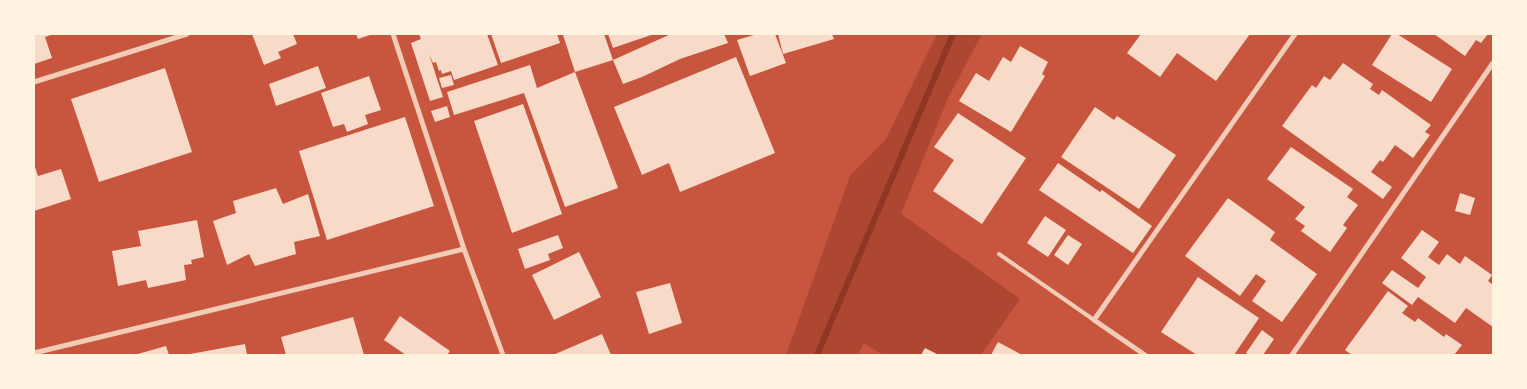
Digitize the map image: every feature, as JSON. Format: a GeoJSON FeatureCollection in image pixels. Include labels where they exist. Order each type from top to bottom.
{"type":"FeatureCollection","features":[{"type":"Feature","properties":{"kind":"street"},"geometry":{"type":"LineString","coordinates":[[34,82],[187,34]]}},
{"type":"Feature","properties":{"kind":"street"},"geometry":{"type":"LineString","coordinates":[[393,34],[464,249],[503,355]]}},
{"type":"Feature","properties":{"kind":"street"},"geometry":{"type":"LineString","coordinates":[[1145,355],[1094,320],[1295,34]]}},
{"type":"Feature","properties":{"kind":"street"},"geometry":{"type":"LineString","coordinates":[[1292,355],[1493,63]]}},
{"type":"Feature","properties":{"kind":"street"},"geometry":{"type":"LineString","coordinates":[[34,353],[464,249]]}},
{"type":"Feature","properties":{"kind":"lane"},"geometry":{"type":"LineString","coordinates":[[999,254],[1094,320]]}},
{"type":"Feature","properties":{"kind":"shaded area"},"geometry":{"type":"Polygon","coordinates":[[[937,34],[982,34],[948,98],[901,214],[1020,299],[981,355],[883,355],[864,343],[858,355],[786,355],[850,176],[886,139],[937,34]]]}},
{"type":"Feature","properties":{"kind":"building"},"geometry":{"type":"Polygon","coordinates":[[[34,34],[54,34],[45,37],[52,58],[34,64],[34,34]]]}},
{"type":"Feature","properties":{"kind":"building"},"geometry":{"type":"Polygon","coordinates":[[[252,34],[293,34],[297,44],[278,52],[281,58],[264,65],[252,34]]]}},
{"type":"Feature","properties":{"kind":"building"},"geometry":{"type":"Polygon","coordinates":[[[356,34],[373,34],[358,39],[356,34]]]}},
{"type":"Feature","properties":{"kind":"building"},"geometry":{"type":"Polygon","coordinates":[[[419,34],[487,34],[498,65],[454,80],[451,71],[442,74],[441,70],[439,71],[436,62],[433,63],[429,54],[443,97],[430,101],[411,43],[421,39],[419,34]]]}},
{"type":"Feature","properties":{"kind":"building"},"geometry":{"type":"Polygon","coordinates":[[[491,34],[557,34],[560,43],[501,63],[491,34]]]}},
{"type":"Feature","properties":{"kind":"building"},"geometry":{"type":"Polygon","coordinates":[[[604,34],[613,60],[575,72],[563,35],[604,34]]]}},
{"type":"Feature","properties":{"kind":"building"},"geometry":{"type":"Polygon","coordinates":[[[608,34],[654,34],[613,48],[608,34]]]}},
{"type":"Feature","properties":{"kind":"building"},"geometry":{"type":"Polygon","coordinates":[[[671,34],[724,34],[728,43],[680,59],[623,84],[613,60],[671,34]]]}},
{"type":"Feature","properties":{"kind":"building"},"geometry":{"type":"Polygon","coordinates":[[[757,34],[775,34],[786,63],[750,76],[737,40],[757,34]]]}},
{"type":"Feature","properties":{"kind":"building"},"geometry":{"type":"Polygon","coordinates":[[[778,34],[832,34],[834,39],[783,54],[778,34]]]}},
{"type":"Feature","properties":{"kind":"building"},"geometry":{"type":"Polygon","coordinates":[[[1141,34],[1250,34],[1216,81],[1177,53],[1160,77],[1127,53],[1141,34]]]}},
{"type":"Feature","properties":{"kind":"building"},"geometry":{"type":"Polygon","coordinates":[[[1392,34],[1397,34],[1452,69],[1431,102],[1372,65],[1392,34]]]}},
{"type":"Feature","properties":{"kind":"building"},"geometry":{"type":"Polygon","coordinates":[[[1434,34],[1488,34],[1481,43],[1476,40],[1465,56],[1434,34]]]}},
{"type":"Feature","properties":{"kind":"building"},"geometry":{"type":"Polygon","coordinates":[[[1020,46],[1048,62],[1042,74],[1045,76],[1011,132],[959,101],[976,73],[989,81],[1003,57],[1011,62],[1020,46]]]}},
{"type":"Feature","properties":{"kind":"building"},"geometry":{"type":"Polygon","coordinates":[[[736,57],[775,153],[680,192],[669,163],[642,175],[614,107],[736,57]]]}},
{"type":"Feature","properties":{"kind":"building"},"geometry":{"type":"Polygon","coordinates":[[[1343,63],[1373,84],[1370,89],[1379,95],[1382,90],[1431,125],[1425,132],[1430,135],[1413,158],[1395,145],[1383,162],[1380,160],[1371,172],[1392,187],[1383,199],[1282,126],[1312,85],[1316,88],[1324,76],[1330,80],[1343,63]]]}},
{"type":"Feature","properties":{"kind":"building"},"geometry":{"type":"Polygon","coordinates":[[[530,65],[537,88],[575,72],[618,188],[565,207],[524,93],[454,115],[447,92],[530,65]]]}},
{"type":"Feature","properties":{"kind":"building"},"geometry":{"type":"Polygon","coordinates":[[[318,66],[326,88],[276,106],[269,84],[318,66]]]}},
{"type":"Feature","properties":{"kind":"building"},"geometry":{"type":"Polygon","coordinates":[[[165,68],[192,152],[99,182],[71,99],[165,68]]]}},
{"type":"Feature","properties":{"kind":"building"},"geometry":{"type":"Polygon","coordinates":[[[451,75],[454,85],[442,88],[439,78],[451,75]]]}},
{"type":"Feature","properties":{"kind":"building"},"geometry":{"type":"Polygon","coordinates":[[[369,76],[381,110],[365,115],[368,124],[347,132],[344,124],[333,127],[321,93],[369,76]]]}},
{"type":"Feature","properties":{"kind":"building"},"geometry":{"type":"Polygon","coordinates":[[[523,104],[562,214],[512,233],[474,121],[523,104]]]}},
{"type":"Feature","properties":{"kind":"building"},"geometry":{"type":"Polygon","coordinates":[[[447,106],[450,117],[435,122],[431,111],[447,106]]]}},
{"type":"Feature","properties":{"kind":"building"},"geometry":{"type":"Polygon","coordinates":[[[1095,107],[1114,120],[1117,116],[1176,155],[1139,209],[1061,157],[1095,107]]]}},
{"type":"Feature","properties":{"kind":"building"},"geometry":{"type":"Polygon","coordinates":[[[958,113],[1026,158],[982,224],[933,191],[954,160],[934,147],[958,113]]]}},
{"type":"Feature","properties":{"kind":"building"},"geometry":{"type":"Polygon","coordinates":[[[405,117],[434,206],[327,240],[299,151],[405,117]]]}},
{"type":"Feature","properties":{"kind":"building"},"geometry":{"type":"Polygon","coordinates":[[[1291,147],[1353,189],[1347,197],[1358,205],[1343,225],[1347,228],[1330,252],[1301,231],[1305,226],[1295,219],[1305,207],[1267,179],[1291,147]]]}},
{"type":"Feature","properties":{"kind":"building"},"geometry":{"type":"Polygon","coordinates":[[[1058,163],[1100,192],[1102,190],[1152,226],[1133,253],[1039,190],[1058,163]]]}},
{"type":"Feature","properties":{"kind":"building"},"geometry":{"type":"Polygon","coordinates":[[[34,164],[38,176],[61,169],[71,199],[34,211],[34,164]]]}},
{"type":"Feature","properties":{"kind":"building"},"geometry":{"type":"Polygon","coordinates":[[[276,188],[283,204],[308,194],[320,236],[294,242],[296,254],[255,266],[249,254],[227,265],[213,221],[236,213],[233,201],[276,188]]]}},
{"type":"Feature","properties":{"kind":"building"},"geometry":{"type":"Polygon","coordinates":[[[1460,193],[1475,198],[1470,215],[1455,211],[1460,193]]]}},
{"type":"Feature","properties":{"kind":"building"},"geometry":{"type":"Polygon","coordinates":[[[1228,198],[1275,232],[1270,240],[1317,274],[1282,322],[1252,301],[1266,281],[1256,274],[1240,296],[1185,256],[1228,198]]]}},
{"type":"Feature","properties":{"kind":"building"},"geometry":{"type":"Polygon","coordinates":[[[1045,216],[1066,230],[1048,257],[1027,243],[1045,216]]]}},
{"type":"Feature","properties":{"kind":"building"},"geometry":{"type":"Polygon","coordinates":[[[197,220],[204,257],[191,260],[192,264],[184,265],[186,280],[148,288],[146,280],[118,286],[112,251],[141,246],[138,231],[197,220]]]}},
{"type":"Feature","properties":{"kind":"building"},"geometry":{"type":"Polygon","coordinates":[[[1422,230],[1439,242],[1428,257],[1439,265],[1447,254],[1460,264],[1465,256],[1492,275],[1488,281],[1493,285],[1493,327],[1466,308],[1455,323],[1418,297],[1412,305],[1382,283],[1392,270],[1418,288],[1426,277],[1401,258],[1422,230]]]}},
{"type":"Feature","properties":{"kind":"building"},"geometry":{"type":"Polygon","coordinates":[[[558,235],[563,248],[548,254],[550,260],[525,269],[518,249],[558,235]]]}},
{"type":"Feature","properties":{"kind":"building"},"geometry":{"type":"Polygon","coordinates":[[[1068,235],[1082,244],[1068,265],[1054,255],[1068,235]]]}},
{"type":"Feature","properties":{"kind":"building"},"geometry":{"type":"Polygon","coordinates":[[[579,252],[601,297],[554,320],[532,275],[579,252]]]}},
{"type":"Feature","properties":{"kind":"building"},"geometry":{"type":"Polygon","coordinates":[[[1198,277],[1259,318],[1234,355],[1197,355],[1161,332],[1198,277]]]}},
{"type":"Feature","properties":{"kind":"building"},"geometry":{"type":"Polygon","coordinates":[[[670,283],[682,323],[649,334],[636,292],[670,283]]]}},
{"type":"Feature","properties":{"kind":"building"},"geometry":{"type":"Polygon","coordinates":[[[1388,291],[1408,306],[1402,313],[1415,322],[1418,318],[1444,337],[1446,334],[1462,345],[1454,355],[1352,355],[1345,350],[1388,291]]]}},
{"type":"Feature","properties":{"kind":"building"},"geometry":{"type":"Polygon","coordinates":[[[400,316],[450,351],[447,355],[406,355],[384,340],[400,316]]]}},
{"type":"Feature","properties":{"kind":"building"},"geometry":{"type":"Polygon","coordinates":[[[353,317],[364,355],[286,355],[281,337],[353,317]]]}},
{"type":"Feature","properties":{"kind":"building"},"geometry":{"type":"Polygon","coordinates":[[[1262,330],[1274,339],[1263,355],[1249,355],[1246,353],[1262,330]]]}},
{"type":"Feature","properties":{"kind":"building"},"geometry":{"type":"Polygon","coordinates":[[[602,334],[611,355],[553,355],[602,334]]]}},
{"type":"Feature","properties":{"kind":"building"},"geometry":{"type":"Polygon","coordinates":[[[998,342],[1022,355],[991,355],[998,342]]]}},
{"type":"Feature","properties":{"kind":"building"},"geometry":{"type":"Polygon","coordinates":[[[245,344],[247,355],[190,354],[245,344]]]}},
{"type":"Feature","properties":{"kind":"building"},"geometry":{"type":"Polygon","coordinates":[[[166,346],[169,355],[134,355],[166,346]]]}},
{"type":"Feature","properties":{"kind":"building"},"geometry":{"type":"Polygon","coordinates":[[[925,348],[939,355],[921,355],[925,348]]]}},
{"type":"Feature","properties":{"kind":"waterway"},"geometry":{"type":"LineString","coordinates":[[817,355],[953,34]]}}]}
